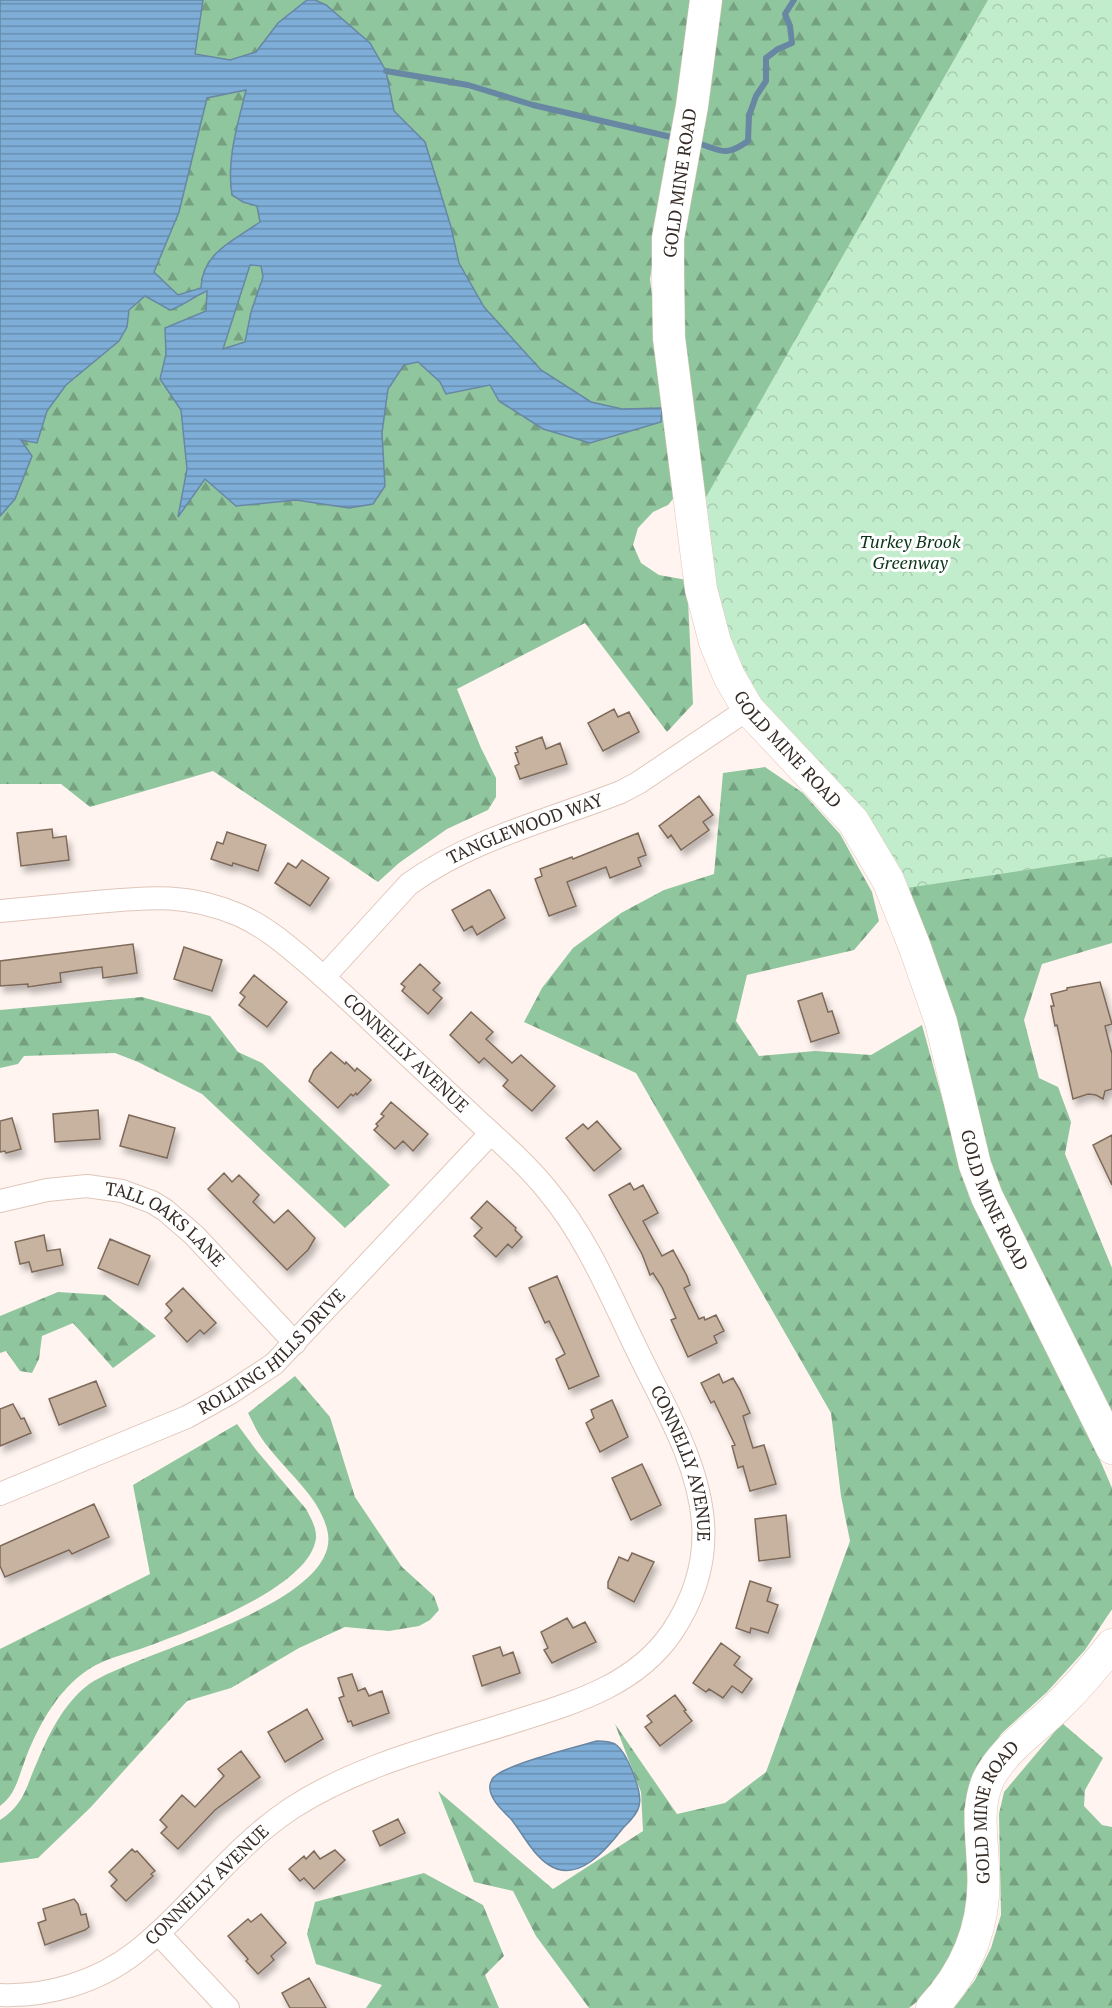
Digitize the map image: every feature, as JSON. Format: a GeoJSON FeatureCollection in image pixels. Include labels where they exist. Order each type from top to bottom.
{"type":"FeatureCollection","features":[{"type":"Feature","properties":{"kind":"street","name":"GOLD MINE ROAD"},"geometry":{"type":"LineString","coordinates":[[706,0],[692,106],[668,238],[669,338],[701,588],[715,642],[729,676],[748,709],[853,821],[888,880],[941,1022],[975,1165],[987,1197],[1112,1448]]}},
{"type":"Feature","properties":{"kind":"street","name":"TANGLEWOOD WAY"},"geometry":{"type":"LineString","coordinates":[[324,977],[409,884],[426,872],[461,853],[638,783],[748,709]]}},
{"type":"Feature","properties":{"kind":"street","name":"CONNELLY AVENUE"},"geometry":{"type":"LineString","coordinates":[[0,911],[155,897],[183,899],[240,915],[276,936],[324,977],[491,1133],[546,1188],[584,1242],[693,1470],[702,1510],[704,1544],[701,1569],[690,1599],[672,1632],[657,1652],[627,1678],[608,1688],[550,1710],[350,1776],[314,1794],[261,1830],[236,1852],[158,1933],[133,1955],[84,1981],[60,1989],[0,1995]]}},
{"type":"Feature","properties":{"kind":"street","name":"ROLLING HILLS DRIVE"},"geometry":{"type":"LineString","coordinates":[[0,1494],[212,1404],[274,1364],[491,1133]]}},
{"type":"Feature","properties":{"kind":"street","name":"TALL OAKS LANE"},"geometry":{"type":"LineString","coordinates":[[0,1201],[57,1188],[87,1186],[123,1191],[152,1202],[194,1235],[295,1343]]}},
{"type":"Feature","properties":{"kind":"street","name":"GOLD MINE ROAD"},"geometry":{"type":"LineString","coordinates":[[932,2008],[948,1992],[962,1970],[973,1946],[980,1921],[984,1891],[980,1809],[989,1778],[1005,1755],[1069,1695],[1112,1645]]}},
{"type":"Feature","properties":{"kind":"street"},"geometry":{"type":"LineString","coordinates":[[158,1933],[228,2008]]}},
{"type":"Feature","properties":{"kind":"green space"},"geometry":{"type":"Polygon","coordinates":[[[0,0],[696,0],[650,279],[677,494],[668,505],[653,512],[638,528],[633,545],[641,563],[659,575],[687,580],[693,704],[667,732],[585,623],[457,689],[496,778],[496,797],[488,810],[447,829],[399,863],[378,882],[213,771],[90,807],[61,784],[0,784],[0,0]]]}},
{"type":"Feature","properties":{"kind":"green space","name":"Turkey Brook Greenway"},"geometry":{"type":"Polygon","coordinates":[[[718,0],[1112,0],[1112,943],[1042,964],[1024,1020],[1039,1078],[1058,1087],[1071,1122],[1065,1154],[1112,1268],[1112,1412],[993,1193],[956,1022],[723,632],[678,343],[680,239],[718,0]]]}},
{"type":"Feature","properties":{"kind":"green space","name":"Turkey Brook Greenway"},"geometry":{"type":"Polygon","coordinates":[[[988,0],[1112,0],[1112,857],[900,889],[757,704],[723,632],[701,506],[988,0]]]}},
{"type":"Feature","properties":{"kind":"green space"},"geometry":{"type":"Polygon","coordinates":[[[765,767],[803,793],[840,834],[872,892],[879,921],[854,950],[747,975],[736,1021],[759,1056],[815,1051],[871,1055],[922,1025],[969,1196],[1068,1386],[1112,1488],[1112,1609],[1085,1650],[1047,1692],[1002,1733],[977,1767],[964,1810],[968,1879],[967,1913],[952,1957],[929,1992],[909,2008],[589,2008],[536,1936],[513,1891],[474,1882],[438,1791],[553,1889],[643,1831],[641,1792],[615,1724],[677,1814],[725,1803],[766,1772],[850,1541],[841,1496],[831,1413],[636,1073],[524,1022],[542,988],[573,948],[621,913],[664,890],[714,874],[723,773],[765,767]]]}},
{"type":"Feature","properties":{"kind":"green space"},"geometry":{"type":"Polygon","coordinates":[[[142,997],[210,1016],[238,1052],[262,1063],[390,1185],[345,1228],[202,1094],[138,1062],[115,1053],[24,1056],[18,1064],[0,1068],[0,1010],[142,997]]]}},
{"type":"Feature","properties":{"kind":"green space"},"geometry":{"type":"Polygon","coordinates":[[[58,1292],[105,1295],[156,1336],[113,1368],[73,1323],[42,1336],[39,1359],[32,1373],[20,1371],[6,1351],[0,1353],[0,1316],[58,1292]]]}},
{"type":"Feature","properties":{"kind":"green space"},"geometry":{"type":"Polygon","coordinates":[[[295,1376],[330,1417],[355,1497],[402,1567],[434,1596],[439,1610],[430,1620],[419,1626],[389,1631],[345,1627],[299,1648],[231,1688],[187,1701],[90,1808],[38,1858],[0,1863],[0,1820],[20,1801],[52,1730],[79,1692],[111,1672],[232,1623],[272,1603],[305,1581],[325,1556],[327,1529],[323,1517],[310,1496],[266,1444],[248,1413],[295,1376]]]}},
{"type":"Feature","properties":{"kind":"green space"},"geometry":{"type":"Polygon","coordinates":[[[237,1424],[306,1509],[315,1530],[316,1539],[306,1561],[289,1577],[241,1608],[187,1632],[101,1662],[83,1673],[71,1683],[51,1708],[29,1749],[13,1792],[0,1806],[0,1649],[150,1574],[133,1485],[237,1424]]]}},
{"type":"Feature","properties":{"kind":"green space"},"geometry":{"type":"Polygon","coordinates":[[[1062,1723],[1103,1758],[1085,1790],[1084,1806],[1102,1825],[1112,1827],[1112,2008],[954,2008],[975,1980],[991,1948],[1001,1915],[999,1814],[1004,1792],[1062,1723]]]}},
{"type":"Feature","properties":{"kind":"green space"},"geometry":{"type":"Polygon","coordinates":[[[424,1873],[483,1905],[504,1956],[485,1975],[499,2008],[366,2008],[382,1985],[316,1964],[307,1934],[315,1902],[424,1873]]]}},
{"type":"Feature","properties":{"kind":"water"},"geometry":{"type":"Polygon","coordinates":[[[0,0],[203,0],[195,54],[230,60],[256,52],[278,23],[307,0],[315,0],[326,5],[370,43],[386,71],[394,111],[425,142],[451,227],[459,263],[484,307],[541,370],[591,402],[622,409],[662,408],[661,422],[590,443],[543,429],[499,401],[490,385],[446,394],[440,382],[418,362],[404,365],[388,389],[382,433],[385,486],[373,504],[349,508],[296,500],[236,506],[205,479],[178,517],[187,469],[181,410],[160,379],[166,354],[165,328],[206,311],[207,291],[170,310],[145,296],[129,310],[127,327],[119,341],[66,385],[47,411],[37,443],[21,440],[32,456],[15,499],[0,516],[0,0]],[[246,90],[207,98],[179,212],[154,272],[178,295],[201,288],[207,265],[214,256],[231,241],[260,222],[257,206],[243,202],[232,195],[232,155],[246,90]],[[250,265],[223,349],[245,342],[251,312],[263,277],[261,266],[250,265]]]}},
{"type":"Feature","properties":{"kind":"water"},"geometry":{"type":"Polygon","coordinates":[[[597,1741],[606,1741],[620,1748],[636,1782],[639,1806],[609,1845],[591,1862],[571,1870],[560,1870],[543,1861],[533,1850],[491,1795],[490,1783],[501,1772],[513,1767],[542,1756],[597,1741]]]}},
{"type":"Feature","properties":{"kind":"building"},"geometry":{"type":"Polygon","coordinates":[[[614,709],[618,717],[629,712],[639,732],[603,751],[588,723],[614,709]]]}},
{"type":"Feature","properties":{"kind":"building"},"geometry":{"type":"Polygon","coordinates":[[[542,737],[546,749],[560,743],[567,764],[520,779],[515,766],[519,764],[515,753],[518,752],[516,747],[542,737]]]}},
{"type":"Feature","properties":{"kind":"building"},"geometry":{"type":"Polygon","coordinates":[[[699,796],[713,815],[703,822],[709,830],[681,850],[671,835],[668,838],[659,826],[699,796]]]}},
{"type":"Feature","properties":{"kind":"building"},"geometry":{"type":"Polygon","coordinates":[[[52,829],[53,838],[66,836],[69,860],[21,866],[17,833],[52,829]]]}},
{"type":"Feature","properties":{"kind":"building"},"geometry":{"type":"Polygon","coordinates":[[[227,832],[266,845],[258,871],[211,859],[217,842],[223,844],[227,832]]]}},
{"type":"Feature","properties":{"kind":"building"},"geometry":{"type":"Polygon","coordinates":[[[638,833],[646,855],[638,858],[641,866],[610,878],[606,867],[567,882],[576,906],[549,916],[535,879],[542,876],[540,869],[572,857],[573,859],[638,833]]]}},
{"type":"Feature","properties":{"kind":"building"},"geometry":{"type":"Polygon","coordinates":[[[302,860],[329,878],[310,906],[275,883],[288,863],[296,868],[302,860]]]}},
{"type":"Feature","properties":{"kind":"building"},"geometry":{"type":"Polygon","coordinates":[[[488,890],[505,918],[477,935],[472,926],[464,931],[452,910],[488,890]]]}},
{"type":"Feature","properties":{"kind":"building"},"geometry":{"type":"Polygon","coordinates":[[[133,944],[137,973],[103,978],[102,967],[60,973],[61,982],[28,987],[28,984],[0,986],[0,961],[133,944]]]}},
{"type":"Feature","properties":{"kind":"building"},"geometry":{"type":"Polygon","coordinates":[[[184,947],[222,960],[212,991],[174,979],[184,947]]]}},
{"type":"Feature","properties":{"kind":"building"},"geometry":{"type":"Polygon","coordinates":[[[420,964],[440,983],[433,990],[442,998],[428,1014],[402,991],[405,987],[401,984],[420,964]]]}},
{"type":"Feature","properties":{"kind":"building"},"geometry":{"type":"Polygon","coordinates":[[[254,975],[287,1002],[267,1027],[239,1005],[245,997],[240,993],[254,975]]]}},
{"type":"Feature","properties":{"kind":"building"},"geometry":{"type":"Polygon","coordinates":[[[1100,982],[1112,1024],[1105,1026],[1112,1054],[1112,1089],[1105,1091],[1103,1099],[1088,1094],[1073,1099],[1057,1025],[1055,1026],[1051,994],[1067,990],[1067,988],[1100,982]]]}},
{"type":"Feature","properties":{"kind":"building"},"geometry":{"type":"Polygon","coordinates":[[[822,993],[828,1012],[832,1011],[839,1033],[811,1042],[798,1001],[822,993]]]}},
{"type":"Feature","properties":{"kind":"building"},"geometry":{"type":"Polygon","coordinates":[[[471,1012],[493,1032],[486,1039],[512,1063],[521,1055],[555,1086],[532,1111],[503,1086],[508,1080],[484,1058],[479,1063],[450,1035],[471,1012]]]}},
{"type":"Feature","properties":{"kind":"building"},"geometry":{"type":"Polygon","coordinates":[[[331,1052],[355,1071],[357,1068],[371,1080],[357,1095],[356,1093],[353,1096],[351,1094],[338,1108],[309,1081],[314,1070],[331,1052]]]}},
{"type":"Feature","properties":{"kind":"building"},"geometry":{"type":"Polygon","coordinates":[[[391,1102],[428,1134],[413,1151],[403,1141],[395,1149],[374,1130],[378,1126],[376,1124],[384,1116],[381,1114],[391,1102]]]}},
{"type":"Feature","properties":{"kind":"building"},"geometry":{"type":"Polygon","coordinates":[[[98,1110],[100,1139],[55,1142],[53,1114],[98,1110]]]}},
{"type":"Feature","properties":{"kind":"building"},"geometry":{"type":"Polygon","coordinates":[[[129,1115],[175,1128],[167,1158],[120,1146],[129,1115]]]}},
{"type":"Feature","properties":{"kind":"building"},"geometry":{"type":"Polygon","coordinates":[[[12,1118],[21,1149],[6,1153],[5,1151],[0,1152],[0,1121],[12,1118]]]}},
{"type":"Feature","properties":{"kind":"building"},"geometry":{"type":"Polygon","coordinates":[[[597,1121],[621,1149],[594,1171],[566,1138],[583,1124],[588,1129],[597,1121]]]}},
{"type":"Feature","properties":{"kind":"building"},"geometry":{"type":"Polygon","coordinates":[[[1112,1135],[1112,1185],[1093,1145],[1112,1135]]]}},
{"type":"Feature","properties":{"kind":"building"},"geometry":{"type":"Polygon","coordinates":[[[224,1173],[232,1182],[239,1175],[259,1195],[253,1202],[274,1223],[288,1210],[315,1238],[308,1250],[287,1270],[208,1189],[224,1173]]]}},
{"type":"Feature","properties":{"kind":"building"},"geometry":{"type":"Polygon","coordinates":[[[630,1183],[634,1190],[643,1185],[658,1213],[643,1221],[662,1256],[673,1250],[687,1276],[690,1285],[684,1288],[699,1319],[704,1317],[705,1320],[716,1315],[724,1331],[714,1336],[717,1343],[688,1357],[671,1320],[676,1318],[662,1287],[653,1273],[650,1275],[642,1254],[609,1195],[630,1183]]]}},
{"type":"Feature","properties":{"kind":"building"},"geometry":{"type":"Polygon","coordinates":[[[487,1201],[516,1228],[515,1230],[522,1237],[512,1248],[508,1244],[496,1257],[474,1236],[482,1228],[471,1218],[487,1201]]]}},
{"type":"Feature","properties":{"kind":"building"},"geometry":{"type":"Polygon","coordinates":[[[44,1235],[47,1251],[60,1249],[63,1265],[32,1272],[29,1262],[20,1264],[15,1242],[44,1235]]]}},
{"type":"Feature","properties":{"kind":"building"},"geometry":{"type":"Polygon","coordinates":[[[110,1239],[150,1256],[138,1285],[98,1268],[110,1239]]]}},
{"type":"Feature","properties":{"kind":"building"},"geometry":{"type":"Polygon","coordinates":[[[557,1276],[599,1376],[569,1389],[556,1359],[565,1354],[549,1321],[545,1323],[529,1288],[557,1276]]]}},
{"type":"Feature","properties":{"kind":"building"},"geometry":{"type":"Polygon","coordinates":[[[183,1288],[216,1323],[204,1334],[200,1330],[187,1342],[165,1318],[172,1311],[166,1304],[183,1288]]]}},
{"type":"Feature","properties":{"kind":"building"},"geometry":{"type":"Polygon","coordinates":[[[719,1374],[723,1383],[733,1378],[740,1390],[750,1413],[743,1416],[753,1448],[764,1445],[776,1484],[750,1491],[743,1466],[738,1468],[732,1446],[735,1445],[714,1401],[711,1403],[701,1383],[719,1374]]]}},
{"type":"Feature","properties":{"kind":"building"},"geometry":{"type":"Polygon","coordinates":[[[96,1381],[106,1406],[59,1425],[49,1399],[96,1381]]]}},
{"type":"Feature","properties":{"kind":"building"},"geometry":{"type":"Polygon","coordinates":[[[612,1400],[628,1437],[600,1452],[586,1423],[594,1418],[591,1410],[612,1400]]]}},
{"type":"Feature","properties":{"kind":"building"},"geometry":{"type":"Polygon","coordinates":[[[13,1404],[21,1419],[24,1418],[31,1433],[0,1446],[0,1409],[13,1404]]]}},
{"type":"Feature","properties":{"kind":"building"},"geometry":{"type":"Polygon","coordinates":[[[642,1464],[661,1505],[631,1520],[612,1478],[642,1464]]]}},
{"type":"Feature","properties":{"kind":"building"},"geometry":{"type":"Polygon","coordinates":[[[94,1504],[109,1537],[72,1554],[69,1550],[5,1577],[0,1566],[0,1546],[94,1504]]]}},
{"type":"Feature","properties":{"kind":"building"},"geometry":{"type":"Polygon","coordinates":[[[786,1515],[790,1557],[759,1561],[755,1519],[786,1515]]]}},
{"type":"Feature","properties":{"kind":"building"},"geometry":{"type":"Polygon","coordinates":[[[632,1553],[654,1562],[634,1602],[608,1588],[608,1582],[619,1557],[628,1561],[632,1553]]]}},
{"type":"Feature","properties":{"kind":"building"},"geometry":{"type":"Polygon","coordinates":[[[750,1581],[771,1588],[767,1601],[778,1605],[768,1633],[751,1628],[750,1633],[736,1628],[750,1581]]]}},
{"type":"Feature","properties":{"kind":"building"},"geometry":{"type":"Polygon","coordinates":[[[567,1618],[573,1628],[585,1622],[596,1642],[552,1663],[544,1650],[548,1648],[541,1632],[567,1618]]]}},
{"type":"Feature","properties":{"kind":"building"},"geometry":{"type":"Polygon","coordinates":[[[721,1643],[740,1657],[734,1665],[752,1679],[742,1693],[732,1686],[723,1698],[709,1689],[706,1692],[693,1683],[721,1643]]]}},
{"type":"Feature","properties":{"kind":"building"},"geometry":{"type":"Polygon","coordinates":[[[500,1647],[503,1656],[513,1652],[520,1673],[482,1686],[473,1656],[500,1647]]]}},
{"type":"Feature","properties":{"kind":"building"},"geometry":{"type":"Polygon","coordinates":[[[352,1674],[358,1691],[365,1688],[369,1696],[382,1691],[389,1713],[353,1726],[351,1721],[348,1722],[339,1698],[344,1696],[338,1678],[352,1674]]]}},
{"type":"Feature","properties":{"kind":"building"},"geometry":{"type":"Polygon","coordinates":[[[675,1695],[692,1721],[660,1746],[645,1727],[652,1722],[647,1716],[675,1695]]]}},
{"type":"Feature","properties":{"kind":"building"},"geometry":{"type":"Polygon","coordinates":[[[307,1709],[323,1739],[285,1762],[268,1732],[307,1709]]]}},
{"type":"Feature","properties":{"kind":"building"},"geometry":{"type":"Polygon","coordinates":[[[241,1751],[260,1777],[215,1810],[178,1849],[161,1833],[167,1827],[160,1820],[182,1795],[195,1807],[224,1776],[218,1769],[241,1751]]]}},
{"type":"Feature","properties":{"kind":"building"},"geometry":{"type":"Polygon","coordinates":[[[398,1819],[405,1833],[380,1846],[373,1831],[398,1819]]]}},
{"type":"Feature","properties":{"kind":"building"},"geometry":{"type":"Polygon","coordinates":[[[132,1849],[137,1851],[155,1871],[151,1874],[153,1876],[126,1901],[111,1886],[117,1880],[109,1872],[132,1849]]]}},
{"type":"Feature","properties":{"kind":"building"},"geometry":{"type":"Polygon","coordinates":[[[335,1850],[345,1860],[314,1889],[304,1878],[300,1881],[289,1869],[304,1856],[306,1859],[314,1851],[320,1859],[335,1850]]]}},
{"type":"Feature","properties":{"kind":"building"},"geometry":{"type":"Polygon","coordinates":[[[74,1899],[81,1915],[86,1914],[89,1927],[45,1945],[38,1923],[46,1920],[43,1909],[74,1899]]]}},
{"type":"Feature","properties":{"kind":"building"},"geometry":{"type":"Polygon","coordinates":[[[261,1914],[286,1943],[271,1956],[274,1960],[258,1974],[228,1936],[248,1919],[251,1922],[261,1914]]]}},
{"type":"Feature","properties":{"kind":"building"},"geometry":{"type":"Polygon","coordinates":[[[309,1978],[326,2008],[290,2008],[282,1993],[309,1978]]]}},
{"type":"Feature","properties":{"kind":"waterway"},"geometry":{"type":"LineString","coordinates":[[701,144],[730,151],[748,141],[749,116],[756,96],[766,81],[766,58],[792,43],[790,26],[785,14],[794,0]]}},
{"type":"Feature","properties":{"kind":"waterway"},"geometry":{"type":"LineString","coordinates":[[386,71],[468,85],[533,105],[671,137]]}}]}
